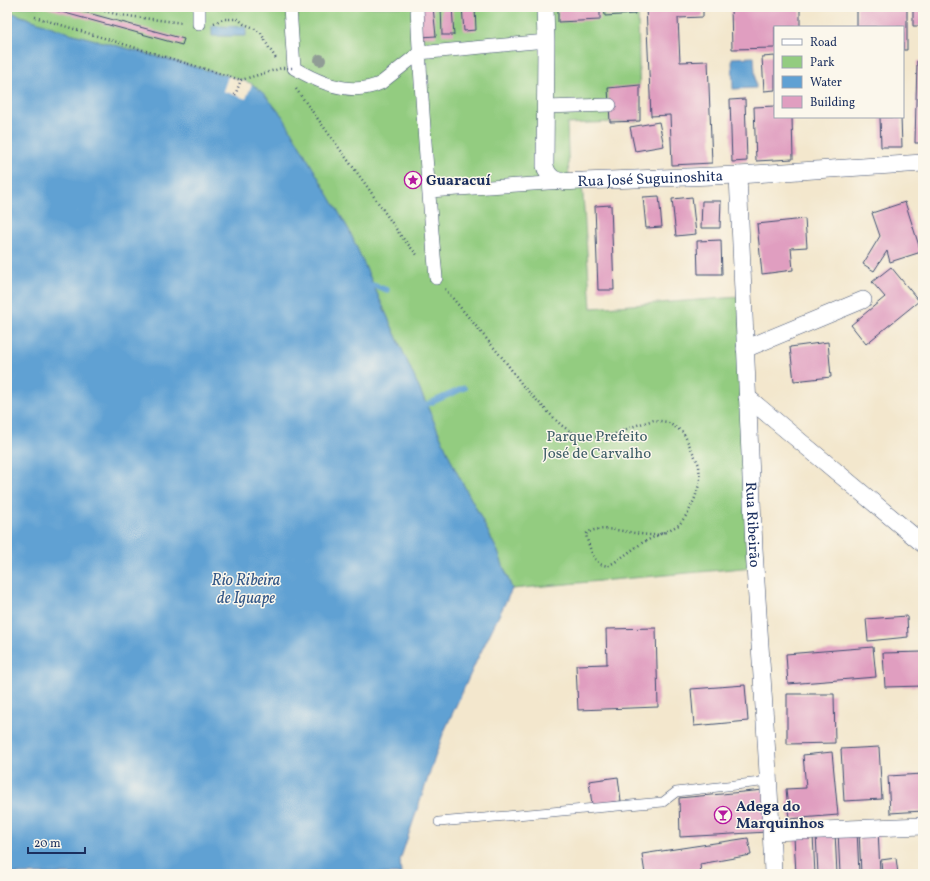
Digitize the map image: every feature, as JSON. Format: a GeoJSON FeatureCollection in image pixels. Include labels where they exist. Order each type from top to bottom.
{"type":"FeatureCollection","features":[{"type":"Feature","properties":{"kind":"street"},"geometry":{"type":"LineString","coordinates":[[199,7],[199,24]]}},
{"type":"Feature","properties":{"kind":"street"},"geometry":{"type":"LineString","coordinates":[[290,7],[294,68],[320,82],[351,89],[363,89],[381,83],[419,53],[546,41]]}},
{"type":"Feature","properties":{"kind":"street"},"geometry":{"type":"LineString","coordinates":[[417,7],[419,53],[436,278]]}},
{"type":"Feature","properties":{"kind":"street","name":"Rua José Suguinoshita"},"geometry":{"type":"LineString","coordinates":[[545,7],[545,166],[550,177],[557,181],[738,175],[923,163]]}},
{"type":"Feature","properties":{"kind":"street"},"geometry":{"type":"LineString","coordinates":[[545,107],[610,105]]}},
{"type":"Feature","properties":{"kind":"street","name":"Rua Ribeirão"},"geometry":{"type":"LineString","coordinates":[[738,175],[754,550],[772,832],[773,874]]}},
{"type":"Feature","properties":{"kind":"street"},"geometry":{"type":"LineString","coordinates":[[429,191],[563,182]]}},
{"type":"Feature","properties":{"kind":"street"},"geometry":{"type":"LineString","coordinates":[[745,349],[863,300]]}},
{"type":"Feature","properties":{"kind":"street"},"geometry":{"type":"LineString","coordinates":[[747,397],[923,544]]}},
{"type":"Feature","properties":{"kind":"street"},"geometry":{"type":"LineString","coordinates":[[772,832],[923,826]]}},
{"type":"Feature","properties":{"kind":"lane"},"geometry":{"type":"LineString","coordinates":[[439,822],[663,802],[676,792],[769,782]]}},
{"type":"Feature","properties":{"kind":"path"},"geometry":{"type":"LineString","coordinates":[[35,17],[241,80],[282,68],[294,68]]}},
{"type":"Feature","properties":{"kind":"path"},"geometry":{"type":"LineString","coordinates":[[235,95],[241,80]]}},
{"type":"Feature","properties":{"kind":"path"},"geometry":{"type":"LineString","coordinates":[[601,530],[622,530],[654,535],[666,532],[642,543],[615,562],[606,566],[600,564],[595,558],[586,538],[586,534],[589,531],[601,530]]}},
{"type":"Feature","properties":{"kind":"green space","name":"Parque Prefeito José de Carvalho"},"geometry":{"type":"Polygon","coordinates":[[[7,7],[638,7],[640,121],[567,124],[569,182],[582,182],[591,308],[739,297],[754,567],[512,589],[498,552],[455,469],[349,230],[283,117],[264,94],[252,84],[228,76],[66,32],[7,11],[7,7]]]}},
{"type":"Feature","properties":{"kind":"water","name":"Rio Ribeira de Iguape"},"geometry":{"type":"Polygon","coordinates":[[[7,11],[66,32],[228,76],[252,84],[264,94],[283,117],[349,230],[455,469],[498,552],[512,589],[443,734],[400,860],[401,874],[7,874],[7,11]]]}},
{"type":"Feature","properties":{"kind":"water"},"geometry":{"type":"Polygon","coordinates":[[[212,26],[246,27],[246,36],[212,36],[212,26]]]}},
{"type":"Feature","properties":{"kind":"water"},"geometry":{"type":"Polygon","coordinates":[[[754,57],[756,88],[733,89],[732,58],[754,57]]]}},
{"type":"Feature","properties":{"kind":"pier"},"geometry":{"type":"Polygon","coordinates":[[[228,76],[252,84],[246,99],[223,91],[228,76]]]}},
{"type":"Feature","properties":{"kind":"building"},"geometry":{"type":"Polygon","coordinates":[[[43,7],[66,7],[184,39],[182,45],[43,7]]]}},
{"type":"Feature","properties":{"kind":"building"},"geometry":{"type":"Polygon","coordinates":[[[419,7],[433,7],[436,36],[421,37],[419,7]]]}},
{"type":"Feature","properties":{"kind":"building"},"geometry":{"type":"Polygon","coordinates":[[[441,7],[452,7],[454,35],[442,35],[441,7]]]}},
{"type":"Feature","properties":{"kind":"building"},"geometry":{"type":"Polygon","coordinates":[[[462,7],[475,7],[476,30],[464,31],[462,7]]]}},
{"type":"Feature","properties":{"kind":"building"},"geometry":{"type":"Polygon","coordinates":[[[558,7],[600,7],[600,20],[558,22],[558,7]]]}},
{"type":"Feature","properties":{"kind":"building"},"geometry":{"type":"Polygon","coordinates":[[[604,7],[634,7],[635,14],[605,16],[604,7]]]}},
{"type":"Feature","properties":{"kind":"building"},"geometry":{"type":"Polygon","coordinates":[[[646,7],[703,7],[703,17],[678,18],[680,62],[708,61],[712,163],[672,165],[670,115],[651,116],[646,7]]]}},
{"type":"Feature","properties":{"kind":"building"},"geometry":{"type":"Polygon","coordinates":[[[731,7],[800,7],[800,26],[774,26],[774,48],[732,49],[731,7]]]}},
{"type":"Feature","properties":{"kind":"building"},"geometry":{"type":"Polygon","coordinates":[[[857,7],[907,7],[907,50],[904,50],[904,26],[857,26],[857,7]]]}},
{"type":"Feature","properties":{"kind":"building"},"geometry":{"type":"Polygon","coordinates":[[[913,7],[923,7],[923,26],[913,26],[913,7]]]}},
{"type":"Feature","properties":{"kind":"building"},"geometry":{"type":"Polygon","coordinates":[[[774,56],[774,90],[764,91],[762,57],[774,56]]]}},
{"type":"Feature","properties":{"kind":"building"},"geometry":{"type":"Polygon","coordinates":[[[917,61],[923,61],[923,143],[915,143],[917,61]]]}},
{"type":"Feature","properties":{"kind":"building"},"geometry":{"type":"Polygon","coordinates":[[[640,85],[640,121],[610,122],[608,88],[640,85]]]}},
{"type":"Feature","properties":{"kind":"building"},"geometry":{"type":"Polygon","coordinates":[[[745,99],[747,161],[732,162],[730,100],[745,99]]]}},
{"type":"Feature","properties":{"kind":"building"},"geometry":{"type":"Polygon","coordinates":[[[774,106],[774,118],[792,118],[793,159],[756,161],[754,107],[774,106]]]}},
{"type":"Feature","properties":{"kind":"building"},"geometry":{"type":"Polygon","coordinates":[[[880,118],[901,118],[902,147],[881,147],[880,118]]]}},
{"type":"Feature","properties":{"kind":"building"},"geometry":{"type":"Polygon","coordinates":[[[659,122],[664,146],[635,151],[630,127],[659,122]]]}},
{"type":"Feature","properties":{"kind":"building"},"geometry":{"type":"Polygon","coordinates":[[[659,196],[662,227],[646,228],[643,197],[659,196]]]}},
{"type":"Feature","properties":{"kind":"building"},"geometry":{"type":"Polygon","coordinates":[[[692,197],[696,234],[676,236],[672,199],[692,197]]]}},
{"type":"Feature","properties":{"kind":"building"},"geometry":{"type":"Polygon","coordinates":[[[702,201],[721,201],[720,228],[701,228],[702,201]]]}},
{"type":"Feature","properties":{"kind":"building"},"geometry":{"type":"Polygon","coordinates":[[[905,202],[921,252],[890,262],[887,251],[874,271],[863,264],[880,236],[872,213],[905,202]]]}},
{"type":"Feature","properties":{"kind":"building"},"geometry":{"type":"Polygon","coordinates":[[[611,205],[614,290],[598,290],[595,206],[611,205]]]}},
{"type":"Feature","properties":{"kind":"building"},"geometry":{"type":"Polygon","coordinates":[[[805,219],[807,247],[791,248],[793,270],[762,274],[757,224],[805,219]]]}},
{"type":"Feature","properties":{"kind":"building"},"geometry":{"type":"Polygon","coordinates":[[[721,240],[722,274],[698,274],[697,241],[721,240]]]}},
{"type":"Feature","properties":{"kind":"building"},"geometry":{"type":"Polygon","coordinates":[[[891,267],[919,301],[866,344],[851,325],[885,297],[872,282],[891,267]]]}},
{"type":"Feature","properties":{"kind":"building"},"geometry":{"type":"Polygon","coordinates":[[[828,342],[831,377],[794,381],[790,347],[828,342]]]}},
{"type":"Feature","properties":{"kind":"building"},"geometry":{"type":"Polygon","coordinates":[[[907,616],[908,637],[868,641],[866,619],[907,616]]]}},
{"type":"Feature","properties":{"kind":"building"},"geometry":{"type":"Polygon","coordinates":[[[656,628],[658,707],[578,710],[576,665],[607,664],[606,629],[656,628]]]}},
{"type":"Feature","properties":{"kind":"building"},"geometry":{"type":"Polygon","coordinates":[[[873,647],[876,677],[788,684],[786,654],[873,647]]]}},
{"type":"Feature","properties":{"kind":"building"},"geometry":{"type":"Polygon","coordinates":[[[923,652],[923,686],[885,687],[883,653],[923,652]]]}},
{"type":"Feature","properties":{"kind":"building"},"geometry":{"type":"Polygon","coordinates":[[[745,685],[748,721],[694,726],[691,689],[745,685]]]}},
{"type":"Feature","properties":{"kind":"building"},"geometry":{"type":"Polygon","coordinates":[[[787,694],[834,694],[835,743],[787,744],[787,694]]]}},
{"type":"Feature","properties":{"kind":"building"},"geometry":{"type":"Polygon","coordinates":[[[879,747],[882,799],[844,801],[841,749],[879,747]]]}},
{"type":"Feature","properties":{"kind":"building"},"geometry":{"type":"Polygon","coordinates":[[[832,752],[838,815],[789,819],[786,789],[806,788],[803,755],[832,752]]]}},
{"type":"Feature","properties":{"kind":"building"},"geometry":{"type":"Polygon","coordinates":[[[923,774],[923,811],[890,813],[888,776],[923,774]]]}},
{"type":"Feature","properties":{"kind":"building"},"geometry":{"type":"Polygon","coordinates":[[[618,777],[621,801],[592,805],[589,781],[618,777]]]}},
{"type":"Feature","properties":{"kind":"building","name":"Adega do Marquinhos"},"geometry":{"type":"Polygon","coordinates":[[[764,790],[767,832],[680,837],[679,798],[764,790]]]}},
{"type":"Feature","properties":{"kind":"building"},"geometry":{"type":"Polygon","coordinates":[[[878,829],[880,873],[861,874],[859,831],[878,829]]]}},
{"type":"Feature","properties":{"kind":"building"},"geometry":{"type":"Polygon","coordinates":[[[857,830],[859,874],[840,874],[838,831],[857,830]]]}},
{"type":"Feature","properties":{"kind":"building"},"geometry":{"type":"Polygon","coordinates":[[[835,832],[837,874],[818,874],[816,834],[835,832]]]}},
{"type":"Feature","properties":{"kind":"building"},"geometry":{"type":"Polygon","coordinates":[[[813,835],[815,874],[796,874],[794,837],[813,835]]]}},
{"type":"Feature","properties":{"kind":"building"},"geometry":{"type":"Polygon","coordinates":[[[748,838],[751,855],[700,864],[701,874],[645,874],[642,854],[748,838]]]}},
{"type":"Feature","properties":{"kind":"building"},"geometry":{"type":"Polygon","coordinates":[[[896,858],[898,874],[882,874],[881,860],[896,858]]]}},
{"type":"Feature","properties":{"kind":"waterway"},"geometry":{"type":"LineString","coordinates":[[367,283],[387,290]]}},
{"type":"Feature","properties":{"kind":"waterway"},"geometry":{"type":"LineString","coordinates":[[421,407],[464,388]]}},
{"type":"Feature","properties":{"kind":"place","name":"Guaracuí"},"geometry":{"type":"Point","coordinates":[413,180]}},
{"type":"Feature","properties":{"kind":"place","name":"Adega do Marquinhos"},"geometry":{"type":"Point","coordinates":[723,815]}}]}
